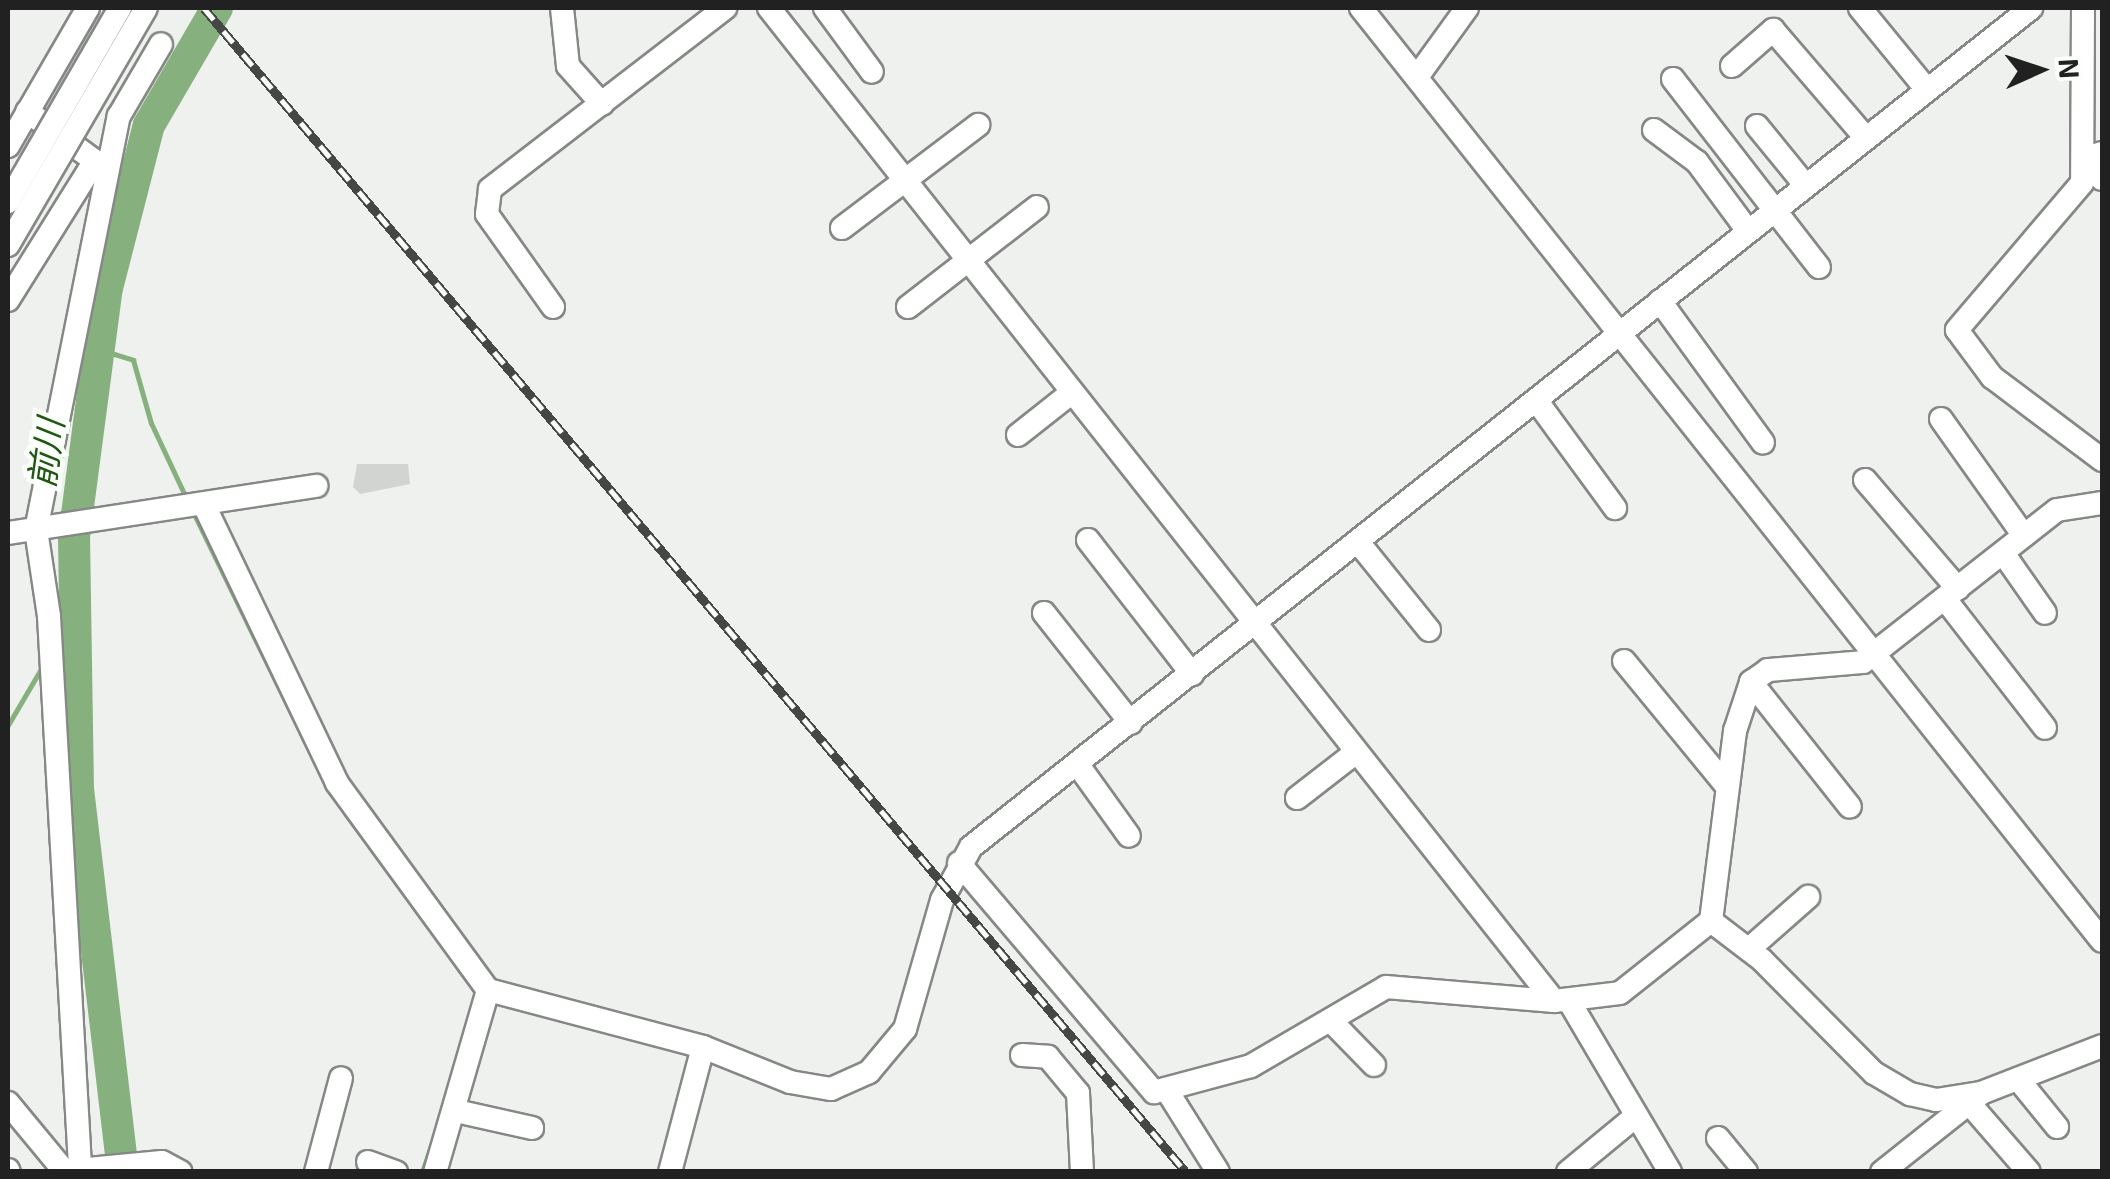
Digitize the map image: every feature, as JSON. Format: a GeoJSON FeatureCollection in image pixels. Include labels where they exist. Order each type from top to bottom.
{"type":"FeatureCollection","features":[{"type":"Feature","properties":{"kind":"street"},"geometry":{"type":"LineString","coordinates":[[8,146],[88,8]]}},
{"type":"Feature","properties":{"kind":"street"},"geometry":{"type":"LineString","coordinates":[[76,1168],[49,616],[36,530],[119,116],[155,52],[105,8]]}},
{"type":"Feature","properties":{"kind":"street"},"geometry":{"type":"LineString","coordinates":[[8,202],[120,8]]}},
{"type":"Feature","properties":{"kind":"street"},"geometry":{"type":"LineString","coordinates":[[8,245],[146,8]]}},
{"type":"Feature","properties":{"kind":"street"},"geometry":{"type":"LineString","coordinates":[[562,8],[568,66],[602,104]]}},
{"type":"Feature","properties":{"kind":"street"},"geometry":{"type":"LineString","coordinates":[[553,307],[506,247],[486,200],[517,166],[602,104],[637,68],[725,8]]}},
{"type":"Feature","properties":{"kind":"street"},"geometry":{"type":"LineString","coordinates":[[769,8],[1253,625],[1561,1001],[1670,1172]]}},
{"type":"Feature","properties":{"kind":"street"},"geometry":{"type":"LineString","coordinates":[[825,8],[872,72]]}},
{"type":"Feature","properties":{"kind":"street"},"geometry":{"type":"LineString","coordinates":[[1361,8],[2102,941]]}},
{"type":"Feature","properties":{"kind":"street"},"geometry":{"type":"LineString","coordinates":[[1418,77],[1467,8]]}},
{"type":"Feature","properties":{"kind":"street"},"geometry":{"type":"LineString","coordinates":[[1860,8],[1927,90]]}},
{"type":"Feature","properties":{"kind":"street"},"geometry":{"type":"LineString","coordinates":[[195,507],[328,768],[488,990],[703,1048],[790,1082],[831,1089],[870,1072],[905,1029],[958,863],[2031,8]]}},
{"type":"Feature","properties":{"kind":"street"},"geometry":{"type":"LineString","coordinates":[[2083,8],[2094,155],[2102,179]]}},
{"type":"Feature","properties":{"kind":"street"},"geometry":{"type":"LineString","coordinates":[[1732,66],[1773,30],[1866,138]]}},
{"type":"Feature","properties":{"kind":"street"},"geometry":{"type":"LineString","coordinates":[[1673,78],[1818,267]]}},
{"type":"Feature","properties":{"kind":"street"},"geometry":{"type":"LineString","coordinates":[[8,300],[94,154],[28,112]]}},
{"type":"Feature","properties":{"kind":"street"},"geometry":{"type":"LineString","coordinates":[[842,228],[978,126]]}},
{"type":"Feature","properties":{"kind":"street"},"geometry":{"type":"LineString","coordinates":[[1757,126],[1806,186]]}},
{"type":"Feature","properties":{"kind":"street"},"geometry":{"type":"LineString","coordinates":[[1654,130],[1697,162],[1748,232]]}},
{"type":"Feature","properties":{"kind":"street"},"geometry":{"type":"LineString","coordinates":[[2094,155],[2082,183],[1957,330],[1992,376],[2102,460]]}},
{"type":"Feature","properties":{"kind":"street"},"geometry":{"type":"LineString","coordinates":[[70,199],[98,216]]}},
{"type":"Feature","properties":{"kind":"street"},"geometry":{"type":"LineString","coordinates":[[908,306],[1036,207]]}},
{"type":"Feature","properties":{"kind":"street"},"geometry":{"type":"LineString","coordinates":[[1660,301],[1763,443]]}},
{"type":"Feature","properties":{"kind":"street"},"geometry":{"type":"LineString","coordinates":[[1018,435],[1071,392]]}},
{"type":"Feature","properties":{"kind":"street"},"geometry":{"type":"LineString","coordinates":[[1536,400],[1615,508]]}},
{"type":"Feature","properties":{"kind":"street"},"geometry":{"type":"LineString","coordinates":[[1941,418],[2024,536]]}},
{"type":"Feature","properties":{"kind":"street"},"geometry":{"type":"LineString","coordinates":[[1866,480],[1952,594],[2045,728]]}},
{"type":"Feature","properties":{"kind":"street"},"geometry":{"type":"LineString","coordinates":[[8,532],[116,521],[316,486]]}},
{"type":"Feature","properties":{"kind":"street"},"geometry":{"type":"LineString","coordinates":[[958,863],[1154,1092],[1251,1066],[1386,988],[1561,1001],[1620,993],[1711,921],[1726,785],[1742,693],[1751,682],[1768,670],[1845,666],[1874,656],[2056,510],[2102,503]]}},
{"type":"Feature","properties":{"kind":"street"},"geometry":{"type":"LineString","coordinates":[[1088,540],[1192,674]]}},
{"type":"Feature","properties":{"kind":"street"},"geometry":{"type":"LineString","coordinates":[[1358,542],[1428,630]]}},
{"type":"Feature","properties":{"kind":"street"},"geometry":{"type":"LineString","coordinates":[[2003,552],[2045,613]]}},
{"type":"Feature","properties":{"kind":"street"},"geometry":{"type":"LineString","coordinates":[[1044,613],[1131,723]]}},
{"type":"Feature","properties":{"kind":"street"},"geometry":{"type":"LineString","coordinates":[[1624,661],[1726,785]]}},
{"type":"Feature","properties":{"kind":"street"},"geometry":{"type":"LineString","coordinates":[[1751,682],[1850,807]]}},
{"type":"Feature","properties":{"kind":"street"},"geometry":{"type":"LineString","coordinates":[[1297,798],[1356,753]]}},
{"type":"Feature","properties":{"kind":"street"},"geometry":{"type":"LineString","coordinates":[[1078,765],[1129,836]]}},
{"type":"Feature","properties":{"kind":"street"},"geometry":{"type":"LineString","coordinates":[[1748,950],[1808,897]]}},
{"type":"Feature","properties":{"kind":"street"},"geometry":{"type":"LineString","coordinates":[[1711,921],[1748,950],[1874,1073],[1936,1100],[1975,1098]]}},
{"type":"Feature","properties":{"kind":"street"},"geometry":{"type":"LineString","coordinates":[[435,1172],[456,1111],[488,990]]}},
{"type":"Feature","properties":{"kind":"street"},"geometry":{"type":"LineString","coordinates":[[1332,1022],[1374,1065]]}},
{"type":"Feature","properties":{"kind":"street"},"geometry":{"type":"LineString","coordinates":[[1882,1172],[1975,1098],[2102,1046]]}},
{"type":"Feature","properties":{"kind":"street"},"geometry":{"type":"LineString","coordinates":[[670,1172],[703,1048]]}},
{"type":"Feature","properties":{"kind":"street"},"geometry":{"type":"LineString","coordinates":[[1022,1056],[1048,1056],[1078,1093],[1082,1172]]}},
{"type":"Feature","properties":{"kind":"street"},"geometry":{"type":"LineString","coordinates":[[316,1172],[342,1078]]}},
{"type":"Feature","properties":{"kind":"street"},"geometry":{"type":"LineString","coordinates":[[2018,1079],[2056,1127]]}},
{"type":"Feature","properties":{"kind":"street"},"geometry":{"type":"LineString","coordinates":[[1166,1089],[1218,1172]]}},
{"type":"Feature","properties":{"kind":"street"},"geometry":{"type":"LineString","coordinates":[[1975,1098],[2028,1172]]}},
{"type":"Feature","properties":{"kind":"street"},"geometry":{"type":"LineString","coordinates":[[8,1102],[76,1168],[169,1168]]}},
{"type":"Feature","properties":{"kind":"street"},"geometry":{"type":"LineString","coordinates":[[456,1111],[532,1128]]}},
{"type":"Feature","properties":{"kind":"street"},"geometry":{"type":"LineString","coordinates":[[1568,1172],[1636,1116]]}},
{"type":"Feature","properties":{"kind":"street"},"geometry":{"type":"LineString","coordinates":[[1718,1138],[1746,1172]]}},
{"type":"Feature","properties":{"kind":"street"},"geometry":{"type":"LineString","coordinates":[[368,1162],[396,1172]]}},
{"type":"Feature","properties":{"kind":"building"},"geometry":{"type":"Polygon","coordinates":[[[357,464],[408,464],[410,484],[360,494],[353,487],[357,464]]]}},
{"type":"Feature","properties":{"kind":"waterway","name":"前川"},"geometry":{"type":"LineString","coordinates":[[123,1172],[78,791],[74,537],[107,288],[149,125],[217,8]]}},
{"type":"Feature","properties":{"kind":"waterway"},"geometry":{"type":"LineString","coordinates":[[98,349],[133,360],[151,423],[187,500]]}},
{"type":"Feature","properties":{"kind":"waterway"},"geometry":{"type":"LineString","coordinates":[[192,510],[323,778]]}},
{"type":"Feature","properties":{"kind":"waterway"},"geometry":{"type":"LineString","coordinates":[[58,640],[74,613]]}},
{"type":"Feature","properties":{"kind":"waterway"},"geometry":{"type":"LineString","coordinates":[[8,725],[42,667]]}},
{"type":"Feature","properties":{"kind":"waterway"},"geometry":{"type":"LineString","coordinates":[[345,813],[421,917]]}},
{"type":"Feature","properties":{"kind":"waterway"},"geometry":{"type":"LineString","coordinates":[[422,1172],[431,1146]]}},
{"type":"Feature","properties":{"kind":"railway"},"geometry":{"type":"LineString","coordinates":[[204,8],[1186,1172]]}}]}
